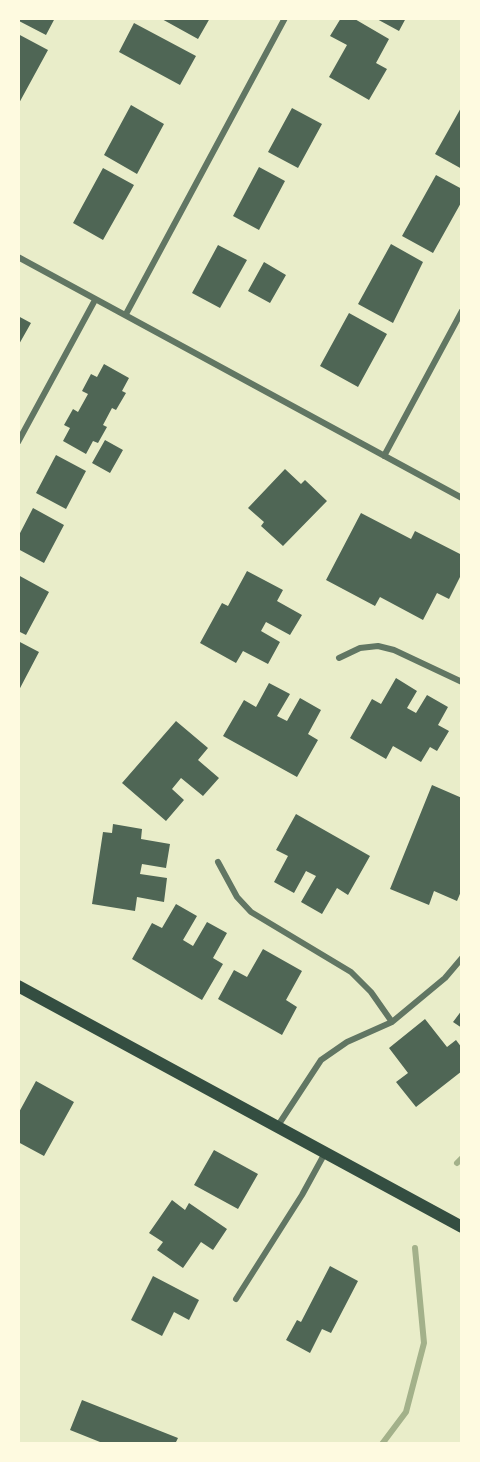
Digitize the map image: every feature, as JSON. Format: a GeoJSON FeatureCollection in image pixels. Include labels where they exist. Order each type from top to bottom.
{"type":"FeatureCollection","features":[{"type":"Feature","properties":{"kind":"main road"},"geometry":{"type":"LineString","coordinates":[[18,986],[462,1227]]}},
{"type":"Feature","properties":{"kind":"street"},"geometry":{"type":"LineString","coordinates":[[126,314],[285,18]]}},
{"type":"Feature","properties":{"kind":"street"},"geometry":{"type":"LineString","coordinates":[[18,257],[462,498]]}},
{"type":"Feature","properties":{"kind":"street"},"geometry":{"type":"LineString","coordinates":[[18,442],[95,300]]}},
{"type":"Feature","properties":{"kind":"street"},"geometry":{"type":"LineString","coordinates":[[384,456],[462,311]]}},
{"type":"Feature","properties":{"kind":"street"},"geometry":{"type":"LineString","coordinates":[[339,658],[360,648],[378,646],[394,650],[462,682]]}},
{"type":"Feature","properties":{"kind":"street"},"geometry":{"type":"LineString","coordinates":[[218,862],[237,897],[251,912],[351,972],[371,992],[392,1022]]}},
{"type":"Feature","properties":{"kind":"street"},"geometry":{"type":"LineString","coordinates":[[277,1127],[321,1060],[347,1042],[392,1022],[445,978],[462,958]]}},
{"type":"Feature","properties":{"kind":"street"},"geometry":{"type":"LineString","coordinates":[[236,1299],[325,1153]]}},
{"type":"Feature","properties":{"kind":"building"},"geometry":{"type":"Polygon","coordinates":[[[21,18],[55,18],[46,35],[19,21],[21,18]]]}},
{"type":"Feature","properties":{"kind":"building"},"geometry":{"type":"Polygon","coordinates":[[[160,18],[210,18],[198,39],[160,18]]]}},
{"type":"Feature","properties":{"kind":"building"},"geometry":{"type":"Polygon","coordinates":[[[341,18],[353,18],[389,39],[376,63],[387,69],[369,100],[329,77],[347,45],[330,36],[341,18]]]}},
{"type":"Feature","properties":{"kind":"building"},"geometry":{"type":"Polygon","coordinates":[[[375,18],[406,18],[399,31],[375,18]]]}},
{"type":"Feature","properties":{"kind":"building"},"geometry":{"type":"Polygon","coordinates":[[[134,23],[196,56],[180,85],[119,52],[134,23]]]}},
{"type":"Feature","properties":{"kind":"building"},"geometry":{"type":"Polygon","coordinates":[[[18,34],[48,50],[18,105],[18,34]]]}},
{"type":"Feature","properties":{"kind":"building"},"geometry":{"type":"Polygon","coordinates":[[[131,105],[164,124],[137,174],[104,155],[131,105]]]}},
{"type":"Feature","properties":{"kind":"building"},"geometry":{"type":"Polygon","coordinates":[[[462,106],[462,169],[435,154],[462,106]]]}},
{"type":"Feature","properties":{"kind":"building"},"geometry":{"type":"Polygon","coordinates":[[[292,108],[322,124],[298,168],[268,152],[292,108]]]}},
{"type":"Feature","properties":{"kind":"building"},"geometry":{"type":"Polygon","coordinates":[[[259,167],[285,181],[259,230],[233,216],[259,167]]]}},
{"type":"Feature","properties":{"kind":"building"},"geometry":{"type":"Polygon","coordinates":[[[103,168],[134,185],[103,240],[73,223],[103,168]]]}},
{"type":"Feature","properties":{"kind":"building"},"geometry":{"type":"Polygon","coordinates":[[[436,175],[462,189],[462,201],[433,253],[402,236],[436,175]]]}},
{"type":"Feature","properties":{"kind":"building"},"geometry":{"type":"Polygon","coordinates":[[[391,244],[423,262],[393,323],[358,304],[391,244]]]}},
{"type":"Feature","properties":{"kind":"building"},"geometry":{"type":"Polygon","coordinates":[[[218,245],[247,260],[220,308],[192,293],[218,245]]]}},
{"type":"Feature","properties":{"kind":"building"},"geometry":{"type":"Polygon","coordinates":[[[264,262],[286,275],[270,303],[248,291],[264,262]]]}},
{"type":"Feature","properties":{"kind":"building"},"geometry":{"type":"Polygon","coordinates":[[[349,313],[387,334],[358,387],[320,366],[349,313]]]}},
{"type":"Feature","properties":{"kind":"building"},"geometry":{"type":"Polygon","coordinates":[[[18,316],[31,323],[18,346],[18,316]]]}},
{"type":"Feature","properties":{"kind":"building"},"geometry":{"type":"Polygon","coordinates":[[[104,364],[129,378],[122,391],[126,393],[116,410],[112,408],[103,425],[107,427],[98,443],[93,441],[86,454],[63,441],[70,428],[64,425],[73,409],[78,412],[88,394],[82,391],[91,374],[97,377],[104,364]]]}},
{"type":"Feature","properties":{"kind":"building"},"geometry":{"type":"Polygon","coordinates":[[[105,440],[123,450],[110,473],[92,463],[105,440]]]}},
{"type":"Feature","properties":{"kind":"building"},"geometry":{"type":"Polygon","coordinates":[[[56,455],[86,471],[66,509],[36,493],[56,455]]]}},
{"type":"Feature","properties":{"kind":"building"},"geometry":{"type":"Polygon","coordinates":[[[285,469],[301,484],[305,480],[327,501],[283,546],[261,526],[264,522],[248,508],[285,469]]]}},
{"type":"Feature","properties":{"kind":"building"},"geometry":{"type":"Polygon","coordinates":[[[33,508],[64,525],[44,563],[18,549],[18,537],[33,508]]]}},
{"type":"Feature","properties":{"kind":"building"},"geometry":{"type":"Polygon","coordinates":[[[361,513],[411,539],[415,531],[462,555],[462,573],[449,599],[437,593],[423,620],[380,597],[375,606],[326,580],[361,513]]]}},
{"type":"Feature","properties":{"kind":"building"},"geometry":{"type":"Polygon","coordinates":[[[247,571],[283,590],[277,601],[302,615],[290,635],[266,622],[261,631],[280,642],[268,664],[243,651],[236,663],[200,643],[222,603],[228,606],[247,571]]]}},
{"type":"Feature","properties":{"kind":"building"},"geometry":{"type":"Polygon","coordinates":[[[18,575],[49,592],[26,635],[18,631],[18,575]]]}},
{"type":"Feature","properties":{"kind":"building"},"geometry":{"type":"Polygon","coordinates":[[[18,641],[39,652],[18,692],[18,641]]]}},
{"type":"Feature","properties":{"kind":"building"},"geometry":{"type":"Polygon","coordinates":[[[396,678],[417,691],[407,708],[416,713],[427,695],[448,707],[438,725],[449,731],[437,751],[430,747],[421,762],[393,746],[386,759],[350,738],[372,699],[381,704],[396,678]]]}},
{"type":"Feature","properties":{"kind":"building"},"geometry":{"type":"Polygon","coordinates":[[[269,683],[290,694],[277,716],[287,721],[300,698],[321,710],[308,734],[318,740],[297,777],[223,736],[244,700],[256,707],[269,683]]]}},
{"type":"Feature","properties":{"kind":"building"},"geometry":{"type":"Polygon","coordinates":[[[176,721],[208,748],[198,760],[219,778],[203,796],[181,778],[172,789],[184,800],[166,821],[122,783],[176,721]]]}},
{"type":"Feature","properties":{"kind":"building"},"geometry":{"type":"Polygon","coordinates":[[[432,785],[462,798],[462,889],[457,901],[434,891],[429,905],[390,889],[432,785]]]}},
{"type":"Feature","properties":{"kind":"building"},"geometry":{"type":"Polygon","coordinates":[[[296,814],[370,856],[348,895],[337,888],[322,914],[301,902],[316,876],[306,871],[294,893],[274,882],[288,856],[276,850],[296,814]]]}},
{"type":"Feature","properties":{"kind":"building"},"geometry":{"type":"Polygon","coordinates":[[[113,824],[142,829],[141,839],[170,844],[166,868],[142,864],[140,874],[167,878],[164,902],[137,897],[135,911],[92,904],[103,832],[112,833],[113,824]]]}},
{"type":"Feature","properties":{"kind":"building"},"geometry":{"type":"Polygon","coordinates":[[[176,904],[197,916],[183,940],[193,946],[207,922],[227,933],[213,958],[223,964],[202,1000],[132,959],[152,923],[162,928],[176,904]]]}},
{"type":"Feature","properties":{"kind":"building"},"geometry":{"type":"Polygon","coordinates":[[[263,949],[302,971],[286,1000],[297,1007],[282,1035],[218,999],[234,970],[247,977],[263,949]]]}},
{"type":"Feature","properties":{"kind":"building"},"geometry":{"type":"Polygon","coordinates":[[[462,1010],[462,1028],[453,1022],[462,1010]]]}},
{"type":"Feature","properties":{"kind":"building"},"geometry":{"type":"Polygon","coordinates":[[[425,1019],[447,1047],[456,1040],[462,1048],[462,1071],[416,1107],[396,1082],[408,1073],[389,1048],[425,1019]]]}},
{"type":"Feature","properties":{"kind":"building"},"geometry":{"type":"Polygon","coordinates":[[[36,1081],[74,1102],[44,1156],[18,1142],[18,1114],[36,1081]]]}},
{"type":"Feature","properties":{"kind":"building"},"geometry":{"type":"Polygon","coordinates":[[[214,1150],[258,1174],[238,1209],[194,1185],[214,1150]]]}},
{"type":"Feature","properties":{"kind":"building"},"geometry":{"type":"Polygon","coordinates":[[[172,1200],[185,1210],[189,1203],[227,1229],[213,1250],[201,1242],[183,1268],[157,1250],[163,1242],[149,1233],[172,1200]]]}},
{"type":"Feature","properties":{"kind":"building"},"geometry":{"type":"Polygon","coordinates":[[[330,1266],[358,1281],[331,1333],[322,1329],[310,1353],[286,1340],[297,1320],[301,1322],[330,1266]]]}},
{"type":"Feature","properties":{"kind":"building"},"geometry":{"type":"Polygon","coordinates":[[[153,1276],[199,1300],[189,1320],[174,1312],[162,1336],[131,1320],[153,1276]]]}},
{"type":"Feature","properties":{"kind":"building"},"geometry":{"type":"Polygon","coordinates":[[[82,1400],[178,1438],[175,1444],[105,1444],[70,1430],[82,1400]]]}},
{"type":"Feature","properties":{"kind":"waterway"},"geometry":{"type":"LineString","coordinates":[[457,1163],[462,1158]]}},
{"type":"Feature","properties":{"kind":"waterway"},"geometry":{"type":"LineString","coordinates":[[382,1444],[406,1412],[424,1343],[415,1248]]}}]}
